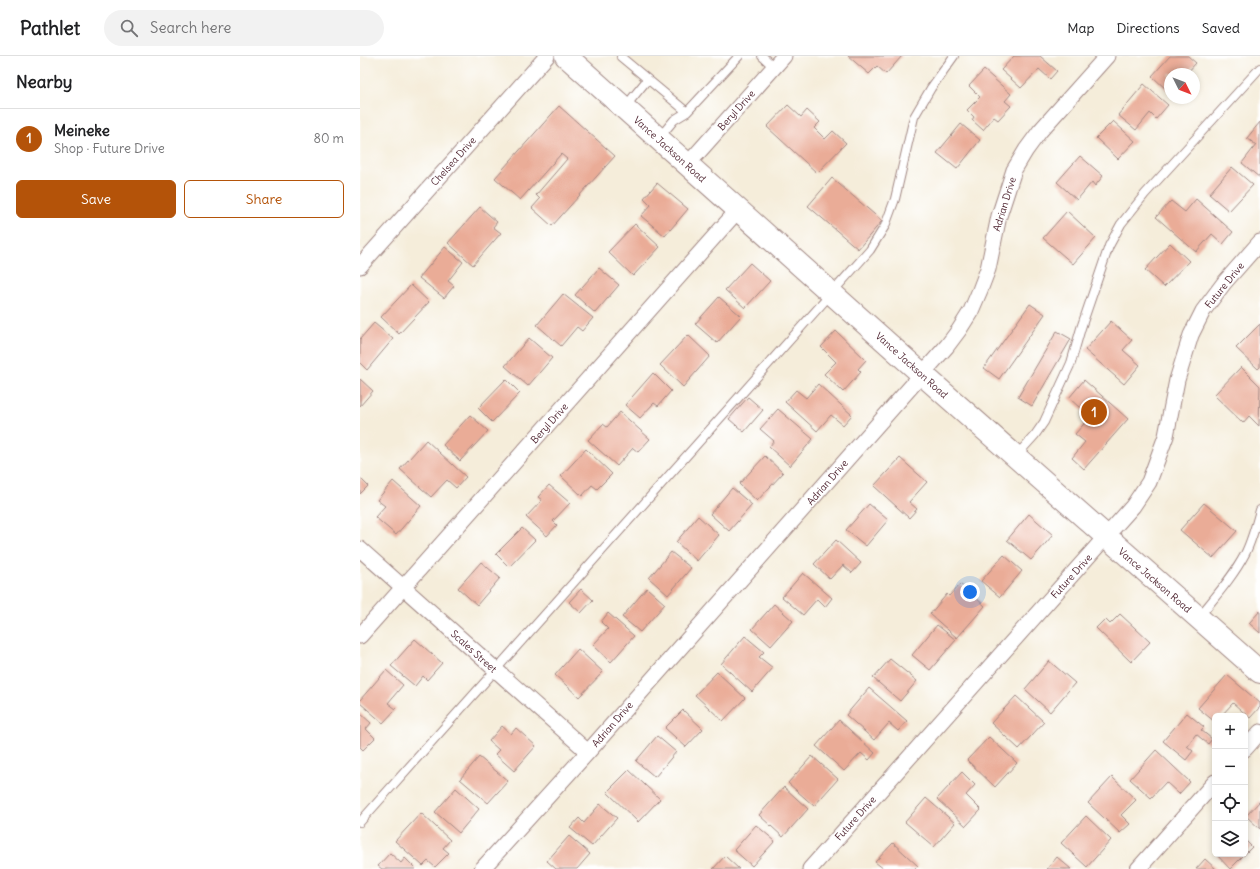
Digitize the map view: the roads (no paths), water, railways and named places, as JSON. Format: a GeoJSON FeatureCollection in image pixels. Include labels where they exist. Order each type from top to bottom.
{"type":"FeatureCollection","features":[{"type":"Feature","properties":{"kind":"main road","name":"Vance Jackson Road"},"geometry":{"type":"LineString","coordinates":[[566,56],[922,374],[1260,672]]}},
{"type":"Feature","properties":{"kind":"street","name":"Chelsea Drive"},"geometry":{"type":"LineString","coordinates":[[360,266],[547,56]]}},
{"type":"Feature","properties":{"kind":"street","name":"Beryl Drive"},"geometry":{"type":"LineString","coordinates":[[687,165],[784,56]]}},
{"type":"Feature","properties":{"kind":"street","name":"Adrian Drive"},"geometry":{"type":"LineString","coordinates":[[482,869],[588,752],[947,346],[971,310],[988,269],[999,216],[1014,170],[1040,131],[1107,56]]}},
{"type":"Feature","properties":{"kind":"street","name":"Beryl Drive"},"geometry":{"type":"LineString","coordinates":[[360,636],[738,210]]}},
{"type":"Feature","properties":{"kind":"street","name":"Future Drive"},"geometry":{"type":"LineString","coordinates":[[810,869],[1133,506],[1149,482],[1166,436],[1177,380],[1191,336],[1203,311],[1224,283],[1260,242]]}},
{"type":"Feature","properties":{"kind":"street","name":"Scales Street"},"geometry":{"type":"LineString","coordinates":[[360,549],[588,752]]}},
{"type":"Feature","properties":{"kind":"street"},"geometry":{"type":"LineString","coordinates":[[1248,746],[1260,732]]}},
{"type":"Feature","properties":{"kind":"street"},"geometry":{"type":"LineString","coordinates":[[1138,869],[1212,785]]}},
{"type":"Feature","properties":{"kind":"lane"},"geometry":{"type":"LineString","coordinates":[[659,139],[674,120],[687,112],[739,56]]}},
{"type":"Feature","properties":{"kind":"lane"},"geometry":{"type":"LineString","coordinates":[[762,56],[774,67]]}},
{"type":"Feature","properties":{"kind":"lane"},"geometry":{"type":"LineString","coordinates":[[360,822],[870,250],[885,226],[895,199],[914,117],[931,88],[954,56]]}},
{"type":"Feature","properties":{"kind":"lane"},"geometry":{"type":"LineString","coordinates":[[621,57],[687,112]]}},
{"type":"Feature","properties":{"kind":"lane"},"geometry":{"type":"LineString","coordinates":[[1015,456],[1035,436],[1044,422],[1071,364],[1081,328],[1109,246],[1121,224],[1145,194],[1260,68]]}},
{"type":"Feature","properties":{"kind":"lane"},"geometry":{"type":"LineString","coordinates":[[624,108],[647,80]]}},
{"type":"Feature","properties":{"kind":"lane"},"geometry":{"type":"LineString","coordinates":[[1198,618],[1225,586],[1246,553],[1255,531],[1260,510]]}},
{"type":"Feature","properties":{"kind":"place","name":"Meineke"},"geometry":{"type":"Point","coordinates":[1094,412]}}]}
